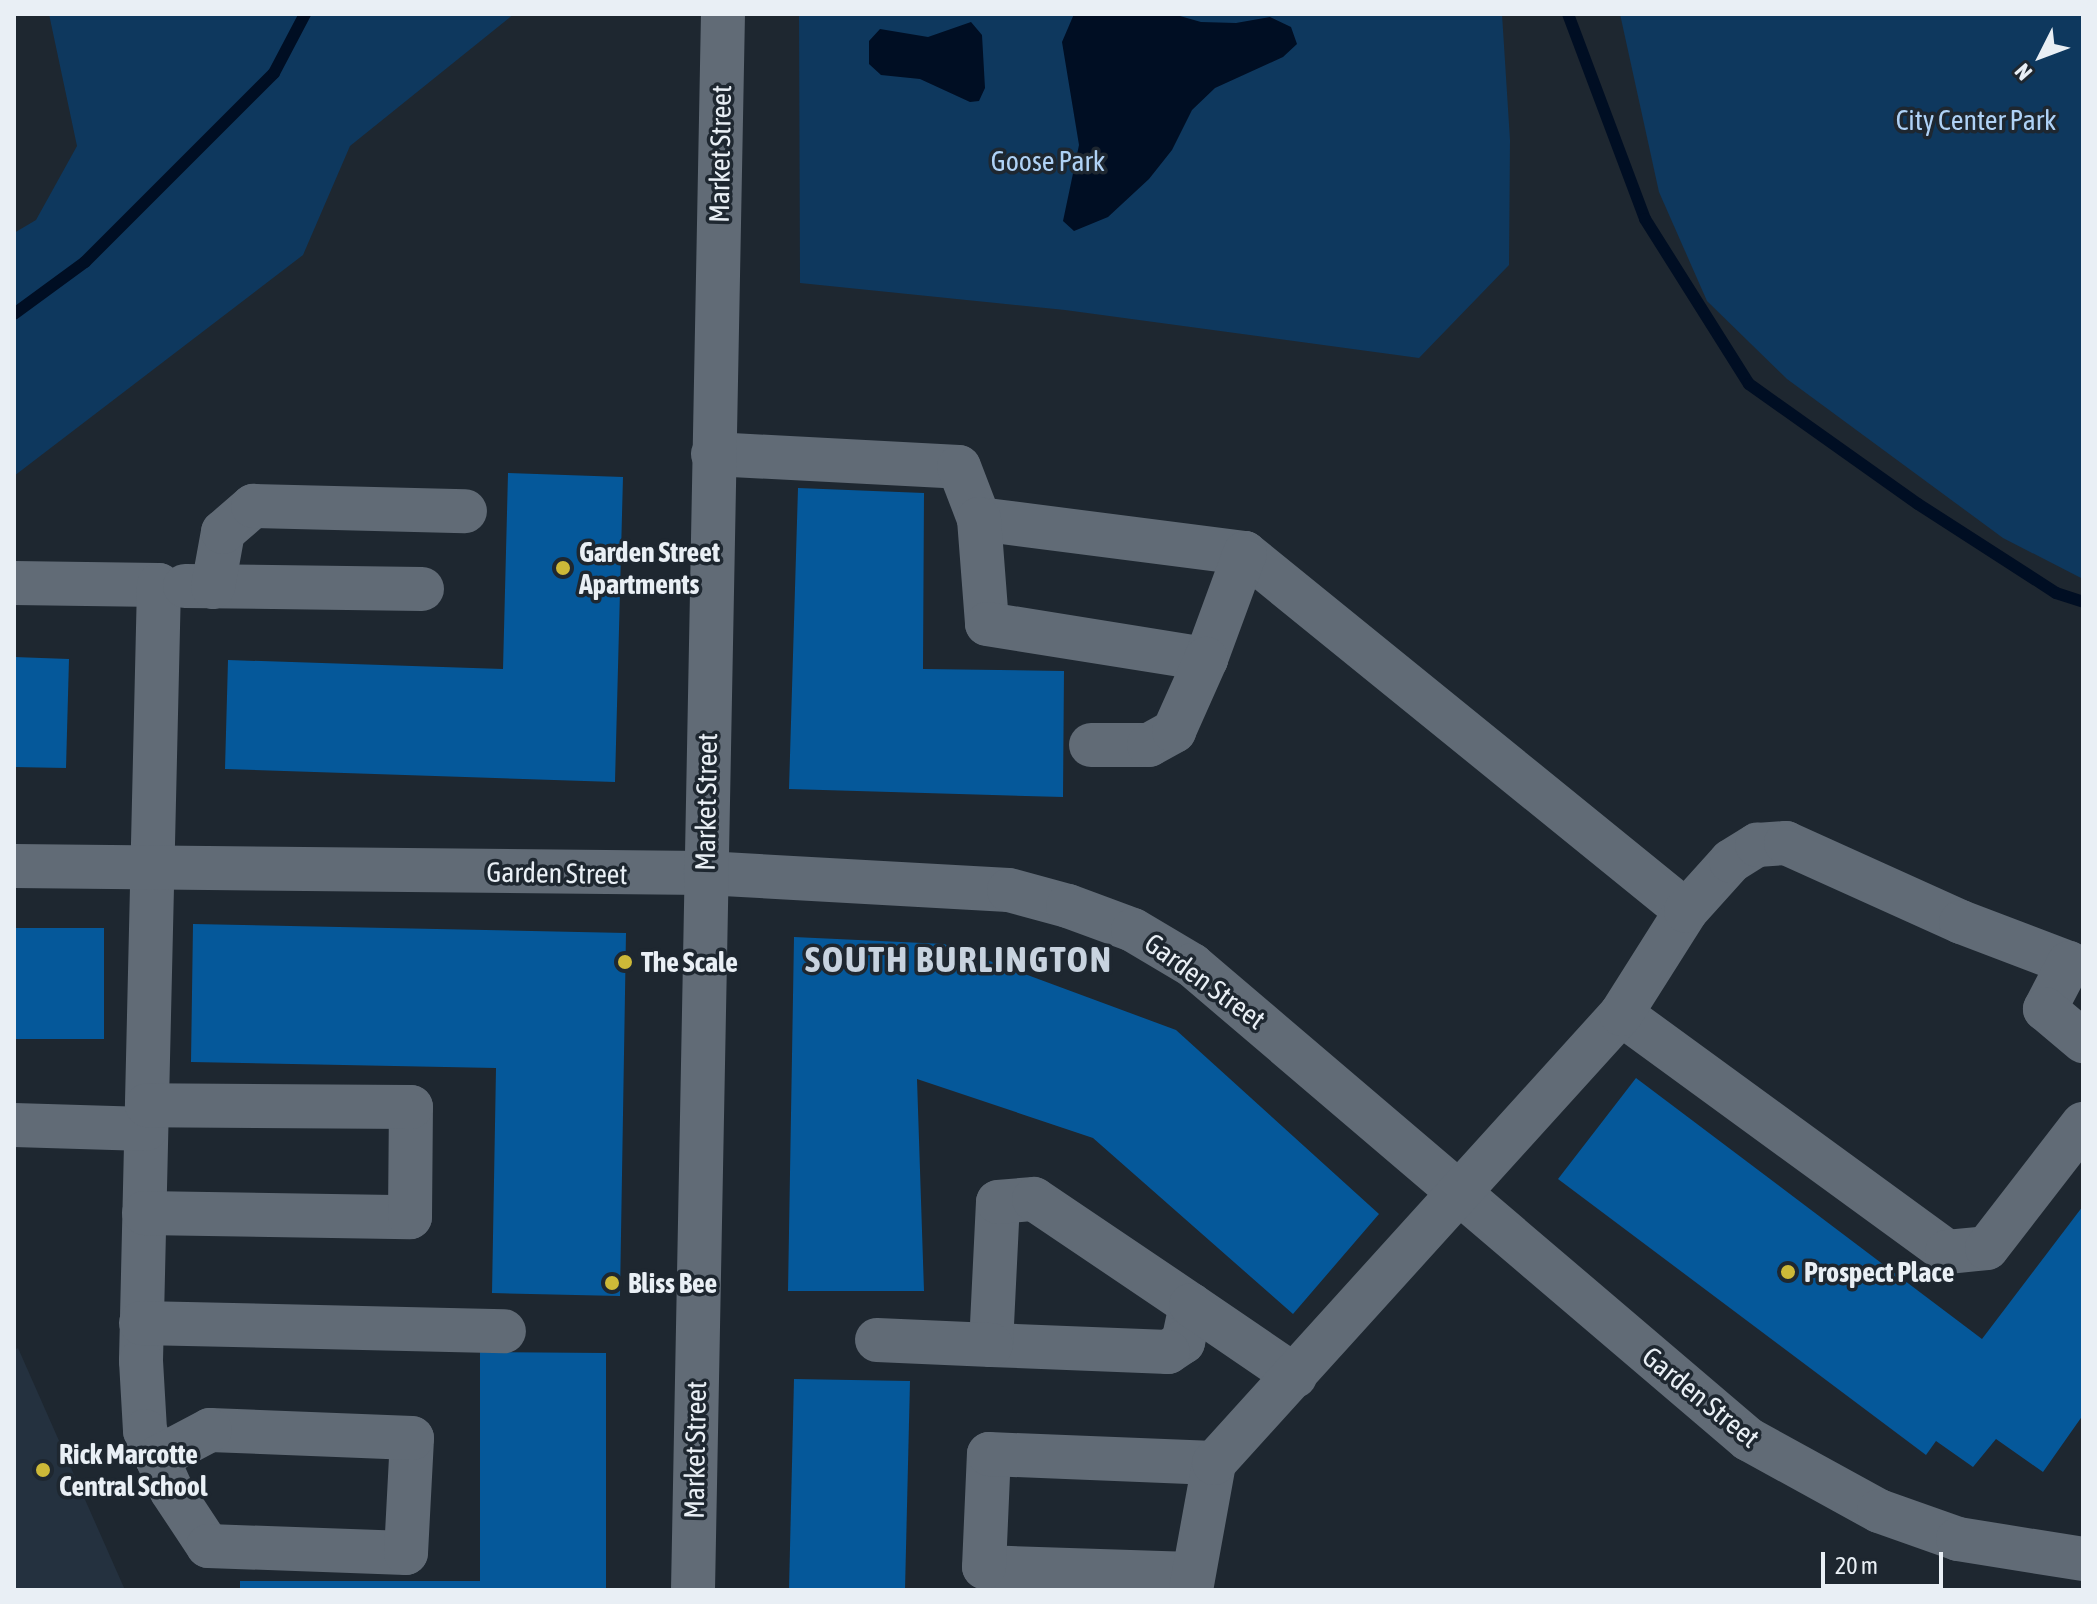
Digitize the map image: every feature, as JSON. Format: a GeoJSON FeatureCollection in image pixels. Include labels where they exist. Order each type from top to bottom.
{"type":"FeatureCollection","features":[{"type":"Feature","properties":{"kind":"street","name":"Market Street"},"geometry":{"type":"LineString","coordinates":[[693,1590],[723,14]]}},
{"type":"Feature","properties":{"kind":"street"},"geometry":{"type":"LineString","coordinates":[[713,454],[959,467],[979,519],[987,624],[1206,659]]}},
{"type":"Feature","properties":{"kind":"street"},"geometry":{"type":"LineString","coordinates":[[213,587],[223,532],[253,506],[465,511]]}},
{"type":"Feature","properties":{"kind":"street"},"geometry":{"type":"LineString","coordinates":[[979,519],[1245,553],[1686,911]]}},
{"type":"Feature","properties":{"kind":"street"},"geometry":{"type":"LineString","coordinates":[[1091,745],[1149,745],[1174,731],[1206,659],[1245,553]]}},
{"type":"Feature","properties":{"kind":"street"},"geometry":{"type":"LineString","coordinates":[[14,583],[422,589]]}},
{"type":"Feature","properties":{"kind":"street"},"geometry":{"type":"LineString","coordinates":[[157,1458],[210,1430],[412,1438],[406,1553],[208,1546],[171,1490],[145,1431],[141,1323],[159,585]]}},
{"type":"Feature","properties":{"kind":"street"},"geometry":{"type":"LineString","coordinates":[[1214,1463],[989,1454],[984,1567],[1192,1582],[1214,1463],[1621,1014],[1686,911],[1731,861],[1757,845],[1786,843],[1961,922],[2076,967],[2045,1009],[2083,1041]]}},
{"type":"Feature","properties":{"kind":"street","name":"Garden Street"},"geometry":{"type":"LineString","coordinates":[[14,866],[705,873],[1009,890],[1133,930],[1192,965],[1748,1439],[1800,1471],[1879,1511],[1958,1539],[2083,1559]]}},
{"type":"Feature","properties":{"kind":"street"},"geometry":{"type":"LineString","coordinates":[[1621,1014],[1947,1252],[1987,1248],[2083,1124]]}},
{"type":"Feature","properties":{"kind":"street"},"geometry":{"type":"LineString","coordinates":[[14,1125],[411,1107],[410,1217],[144,1213]]}},
{"type":"Feature","properties":{"kind":"street"},"geometry":{"type":"LineString","coordinates":[[991,1345],[998,1202],[1034,1199],[1295,1376]]}},
{"type":"Feature","properties":{"kind":"street"},"geometry":{"type":"LineString","coordinates":[[877,1340],[1168,1352],[1183,1342],[1191,1305]]}},
{"type":"Feature","properties":{"kind":"street"},"geometry":{"type":"LineString","coordinates":[[141,1323],[504,1331]]}},
{"type":"Feature","properties":{"kind":"shaded area"},"geometry":{"type":"Polygon","coordinates":[[[1074,14],[1173,14],[1201,22],[1236,23],[1270,17],[1291,27],[1297,44],[1283,57],[1215,88],[1192,110],[1172,150],[1149,179],[1108,217],[1074,231],[1063,221],[1079,145],[1062,42],[1074,14]]]}},
{"type":"Feature","properties":{"kind":"shaded area"},"geometry":{"type":"Polygon","coordinates":[[[971,22],[982,35],[985,88],[979,101],[970,102],[920,79],[881,75],[869,64],[869,41],[880,29],[928,37],[971,22]]]}},
{"type":"Feature","properties":{"kind":"shaded area","name":"Rick Marcotte Central School"},"geometry":{"type":"Polygon","coordinates":[[[18,1348],[125,1590],[14,1590],[14,1350],[18,1348]]]}},
{"type":"Feature","properties":{"kind":"green space"},"geometry":{"type":"Polygon","coordinates":[[[49,14],[514,14],[350,146],[303,255],[14,476],[14,233],[36,220],[77,146],[49,14]]]}},
{"type":"Feature","properties":{"kind":"green space","name":"Goose Park"},"geometry":{"type":"Polygon","coordinates":[[[799,14],[1502,14],[1510,140],[1509,265],[1419,358],[1065,310],[800,283],[799,14]]]}},
{"type":"Feature","properties":{"kind":"green space","name":"City Center Park"},"geometry":{"type":"Polygon","coordinates":[[[1620,14],[2083,14],[2083,579],[2003,538],[1787,379],[1707,301],[1659,192],[1620,14]]]}},
{"type":"Feature","properties":{"kind":"building","name":"Garden Street Apartments"},"geometry":{"type":"Polygon","coordinates":[[[508,473],[623,477],[615,782],[225,769],[228,660],[503,669],[508,473]]]}},
{"type":"Feature","properties":{"kind":"building"},"geometry":{"type":"Polygon","coordinates":[[[798,488],[924,493],[923,669],[1064,671],[1063,797],[789,789],[798,488]]]}},
{"type":"Feature","properties":{"kind":"building"},"geometry":{"type":"Polygon","coordinates":[[[14,657],[69,659],[66,768],[14,767],[14,657]]]}},
{"type":"Feature","properties":{"kind":"building"},"geometry":{"type":"Polygon","coordinates":[[[193,924],[626,933],[620,1296],[492,1293],[496,1068],[191,1062],[193,924]]]}},
{"type":"Feature","properties":{"kind":"building"},"geometry":{"type":"Polygon","coordinates":[[[14,928],[104,928],[104,1039],[14,1039],[14,928]]]}},
{"type":"Feature","properties":{"kind":"building"},"geometry":{"type":"Polygon","coordinates":[[[794,937],[944,944],[1176,1030],[1379,1214],[1293,1314],[1093,1138],[917,1079],[924,1291],[788,1291],[794,937]]]}},
{"type":"Feature","properties":{"kind":"building","name":"Prospect Place"},"geometry":{"type":"Polygon","coordinates":[[[1636,1078],[1982,1339],[2083,1206],[2083,1415],[2043,1472],[1996,1439],[1973,1467],[1936,1441],[1926,1455],[1558,1179],[1636,1078]]]}},
{"type":"Feature","properties":{"kind":"building"},"geometry":{"type":"Polygon","coordinates":[[[480,1352],[606,1353],[606,1590],[240,1590],[240,1581],[480,1581],[480,1352]]]}},
{"type":"Feature","properties":{"kind":"building"},"geometry":{"type":"Polygon","coordinates":[[[794,1379],[910,1381],[905,1590],[789,1590],[794,1379]]]}},
{"type":"Feature","properties":{"kind":"waterway"},"geometry":{"type":"LineString","coordinates":[[14,314],[85,262],[274,73],[305,14]]}},
{"type":"Feature","properties":{"kind":"waterway"},"geometry":{"type":"LineString","coordinates":[[1568,14],[1645,219],[1749,384],[1918,504],[2056,593],[2083,602]]}},
{"type":"Feature","properties":{"kind":"place","name":"Garden Street Apartments"},"geometry":{"type":"Point","coordinates":[563,568]}},
{"type":"Feature","properties":{"kind":"place","name":"The Scale"},"geometry":{"type":"Point","coordinates":[625,962]}},
{"type":"Feature","properties":{"kind":"place","name":"Prospect Place"},"geometry":{"type":"Point","coordinates":[1788,1272]}},
{"type":"Feature","properties":{"kind":"place","name":"Bliss Bee"},"geometry":{"type":"Point","coordinates":[612,1283]}},
{"type":"Feature","properties":{"kind":"place","name":"Rick Marcotte Central School"},"geometry":{"type":"Point","coordinates":[43,1470]}},
{"type":"Feature","properties":{"kind":"district","name":"SOUTH BURLINGTON"},"geometry":{"type":"Point","coordinates":[959,960]}}]}
